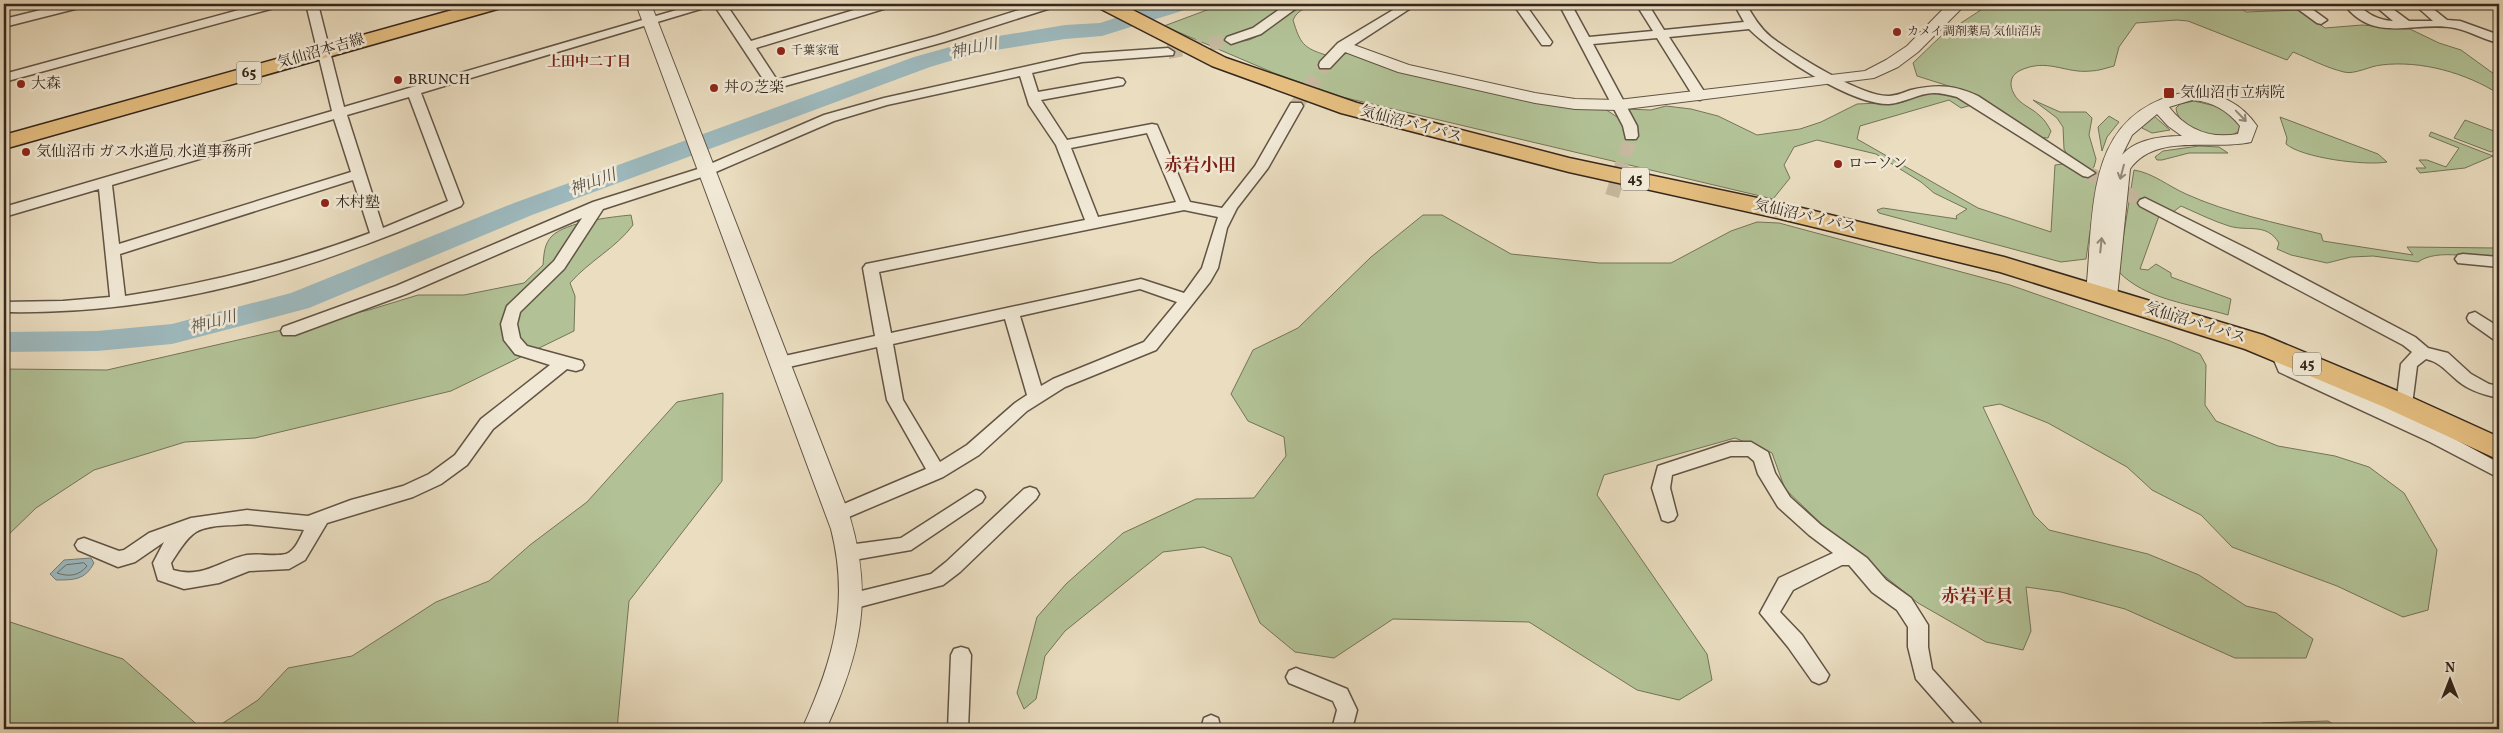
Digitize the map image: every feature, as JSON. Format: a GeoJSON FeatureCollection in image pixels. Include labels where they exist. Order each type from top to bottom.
{"type":"FeatureCollection","features":[{"type":"Feature","properties":{"kind":"highway","name":"気仙沼バイパス"},"geometry":{"type":"LineString","coordinates":[[1106,4],[1170,44],[1285,87],[1358,111],[1569,165],[1781,211],[2004,265],[2254,342],[2404,404],[2499,449]]}},
{"type":"Feature","properties":{"kind":"main road","name":"気仙沼本吉線"},"geometry":{"type":"LineString","coordinates":[[4,142],[494,4]]}},
{"type":"Feature","properties":{"kind":"street"},"geometry":{"type":"LineString","coordinates":[[4,23],[79,4]]}},
{"type":"Feature","properties":{"kind":"street"},"geometry":{"type":"LineString","coordinates":[[4,78],[274,4]]}},
{"type":"Feature","properties":{"kind":"street"},"geometry":{"type":"LineString","coordinates":[[312,4],[326,51],[339,112],[378,236]]}},
{"type":"Feature","properties":{"kind":"street"},"geometry":{"type":"LineString","coordinates":[[643,4],[838,514],[848,553],[852,601],[841,659],[820,725]]}},
{"type":"Feature","properties":{"kind":"street"},"geometry":{"type":"LineString","coordinates":[[4,212],[709,4]]}},
{"type":"Feature","properties":{"kind":"street"},"geometry":{"type":"LineString","coordinates":[[720,4],[774,85],[940,39],[1050,4]]}},
{"type":"Feature","properties":{"kind":"street"},"geometry":{"type":"LineString","coordinates":[[748,46],[886,4]]}},
{"type":"Feature","properties":{"kind":"street"},"geometry":{"type":"LineString","coordinates":[[1231,40],[1257,31],[1286,9],[1296,4]]}},
{"type":"Feature","properties":{"kind":"street"},"geometry":{"type":"LineString","coordinates":[[1325,65],[1343,46],[1411,4]]}},
{"type":"Feature","properties":{"kind":"street"},"geometry":{"type":"LineString","coordinates":[[1519,4],[1546,42]]}},
{"type":"Feature","properties":{"kind":"street"},"geometry":{"type":"LineString","coordinates":[[1565,4],[1630,126],[1631,136]]}},
{"type":"Feature","properties":{"kind":"street"},"geometry":{"type":"LineString","coordinates":[[1642,4],[1700,96]]}},
{"type":"Feature","properties":{"kind":"street"},"geometry":{"type":"LineString","coordinates":[[1740,4],[1752,25],[1766,39],[1805,65],[1860,94],[1873,98],[1900,98],[1921,90],[1933,89],[1960,93],[2088,173]]}},
{"type":"Feature","properties":{"kind":"street"},"geometry":{"type":"LineString","coordinates":[[1343,46],[1404,69],[1535,98],[1575,104],[1618,105],[1868,75],[1895,64],[1926,37],[1950,8],[1958,4]]}},
{"type":"Feature","properties":{"kind":"street"},"geometry":{"type":"LineString","coordinates":[[2297,4],[2321,20]]}},
{"type":"Feature","properties":{"kind":"street"},"geometry":{"type":"LineString","coordinates":[[2350,4],[2364,18],[2376,24],[2443,23],[2470,28],[2499,39]]}},
{"type":"Feature","properties":{"kind":"street"},"geometry":{"type":"LineString","coordinates":[[2379,4],[2406,25]]}},
{"type":"Feature","properties":{"kind":"street"},"geometry":{"type":"LineString","coordinates":[[2420,4],[2443,23]]}},
{"type":"Feature","properties":{"kind":"street"},"geometry":{"type":"LineString","coordinates":[[1584,41],[1752,25]]}},
{"type":"Feature","properties":{"kind":"street"},"geometry":{"type":"LineString","coordinates":[[290,331],[402,290],[598,206],[705,169],[829,118],[884,102],[1082,58],[1170,44]]}},
{"type":"Feature","properties":{"kind":"street"},"geometry":{"type":"LineString","coordinates":[[1025,71],[1036,106],[1062,144],[1093,223]]}},
{"type":"Feature","properties":{"kind":"street"},"geometry":{"type":"LineString","coordinates":[[1034,98],[1118,82]]}},
{"type":"Feature","properties":{"kind":"street"},"geometry":{"type":"LineString","coordinates":[[4,307],[47,308],[118,303],[172,296],[266,273],[378,236],[456,203],[414,91]]}},
{"type":"Feature","properties":{"kind":"street"},"geometry":{"type":"LineString","coordinates":[[2188,96],[2209,98],[2227,105],[2241,115],[2249,126],[2245,138],[2232,142],[2183,141],[2155,145],[2134,153],[2121,168],[2102,295],[2109,168],[2120,139],[2141,116],[2160,106],[2188,96]]}},
{"type":"Feature","properties":{"kind":"street"},"geometry":{"type":"LineString","coordinates":[[838,514],[937,472],[973,450],[1021,407],[1036,397],[1073,377],[1150,346],[1188,300],[1210,268],[1220,228],[1230,206],[1261,168],[1296,106]]}},
{"type":"Feature","properties":{"kind":"street"},"geometry":{"type":"LineString","coordinates":[[2160,106],[2170,121],[2192,135],[2213,142]]}},
{"type":"Feature","properties":{"kind":"street"},"geometry":{"type":"LineString","coordinates":[[1062,144],[1152,128],[1184,204]]}},
{"type":"Feature","properties":{"kind":"street"},"geometry":{"type":"LineString","coordinates":[[113,251],[358,174]]}},
{"type":"Feature","properties":{"kind":"street"},"geometry":{"type":"LineString","coordinates":[[105,182],[118,303]]}},
{"type":"Feature","properties":{"kind":"street"},"geometry":{"type":"LineString","coordinates":[[2144,203],[2222,240],[2264,265],[2401,336],[2423,352],[2442,358],[2466,378],[2485,389],[2499,392]]}},
{"type":"Feature","properties":{"kind":"street"},"geometry":{"type":"LineString","coordinates":[[937,472],[895,400],[871,268],[1184,204],[1226,214]]}},
{"type":"Feature","properties":{"kind":"street"},"geometry":{"type":"LineString","coordinates":[[84,545],[118,559],[129,557],[155,538],[191,526],[215,520],[247,517],[308,523],[351,507],[407,492],[435,479],[461,460],[487,424],[570,364],[521,350],[512,340],[509,324],[513,310],[559,265],[598,206]]}},
{"type":"Feature","properties":{"kind":"street"},"geometry":{"type":"LineString","coordinates":[[2463,259],[2499,262]]}},
{"type":"Feature","properties":{"kind":"street"},"geometry":{"type":"LineString","coordinates":[[780,363],[1141,284],[1188,300]]}},
{"type":"Feature","properties":{"kind":"street"},"geometry":{"type":"LineString","coordinates":[[1011,313],[1036,397]]}},
{"type":"Feature","properties":{"kind":"street"},"geometry":{"type":"LineString","coordinates":[[2475,318],[2499,335]]}},
{"type":"Feature","properties":{"kind":"street"},"geometry":{"type":"LineString","coordinates":[[2404,404],[2409,364],[2423,352]]}},
{"type":"Feature","properties":{"kind":"street"},"geometry":{"type":"LineString","coordinates":[[2279,353],[2285,368],[2436,437],[2499,471]]}},
{"type":"Feature","properties":{"kind":"street"},"geometry":{"type":"LineString","coordinates":[[1668,515],[1661,488],[1664,471],[1731,449],[1752,449],[1762,457],[1767,474],[1784,502],[1815,530],[1860,563],[1879,586],[1904,604],[1918,624],[1918,647],[1923,673],[1972,729]]}},
{"type":"Feature","properties":{"kind":"street"},"geometry":{"type":"LineString","coordinates":[[852,601],[936,580],[953,567],[1030,494]]}},
{"type":"Feature","properties":{"kind":"street"},"geometry":{"type":"LineString","coordinates":[[848,553],[905,545],[976,497]]}},
{"type":"Feature","properties":{"kind":"street"},"geometry":{"type":"LineString","coordinates":[[191,526],[171,547],[162,563],[165,574],[184,581],[219,574],[247,563],[289,561],[299,555],[321,518]]}},
{"type":"Feature","properties":{"kind":"street"},"geometry":{"type":"LineString","coordinates":[[1819,675],[1794,641],[1769,613],[1786,584],[1840,558],[1851,557]]}},
{"type":"Feature","properties":{"kind":"street"},"geometry":{"type":"LineString","coordinates":[[958,729],[961,655]]}},
{"type":"Feature","properties":{"kind":"street"},"geometry":{"type":"LineString","coordinates":[[1296,677],[1340,695],[1347,710],[1342,729]]}},
{"type":"Feature","properties":{"kind":"green space"},"geometry":{"type":"Polygon","coordinates":[[[1223,4],[1292,4],[1284,6],[1239,41],[1256,37],[1294,7],[1303,4],[1323,4],[1302,10],[1293,20],[1300,39],[1304,44],[1312,50],[1326,55],[1319,65],[1331,68],[1341,55],[1348,53],[1387,68],[1437,79],[1605,109],[1623,121],[1625,138],[1634,140],[1637,127],[1624,109],[1651,110],[1666,106],[1691,109],[1718,116],[1757,135],[1800,129],[1821,122],[1857,104],[1903,102],[1924,94],[1941,93],[1955,96],[1972,105],[1961,108],[1949,100],[1860,126],[1857,139],[1978,208],[2051,232],[2055,165],[2063,164],[2097,184],[2086,259],[2061,262],[1879,213],[1877,210],[1883,208],[1957,219],[1956,216],[1967,209],[1934,193],[1921,182],[1876,154],[1817,140],[1794,147],[1784,165],[1790,178],[1773,199],[1342,97],[1274,73],[1164,26],[1223,4]]]}},
{"type":"Feature","properties":{"kind":"green space"},"geometry":{"type":"Polygon","coordinates":[[[1990,4],[2236,4],[2246,12],[2300,10],[2325,28],[2362,25],[2410,29],[2439,43],[2461,50],[2494,74],[2499,81],[2499,94],[2458,74],[2427,66],[2412,64],[2381,65],[2348,73],[2293,52],[2287,60],[2188,21],[2136,23],[2119,47],[2114,66],[2082,71],[2038,66],[2029,67],[2014,75],[2011,87],[2016,98],[2037,113],[2051,131],[2048,138],[2038,137],[1955,88],[1917,76],[1913,63],[1941,36],[1990,4]]]}},
{"type":"Feature","properties":{"kind":"green space"},"geometry":{"type":"Polygon","coordinates":[[[2033,100],[2060,112],[2086,112],[2092,118],[2089,135],[2096,159],[2094,167],[2090,169],[2068,156],[2064,149],[2063,127],[2057,118],[2033,100]]]}},
{"type":"Feature","properties":{"kind":"green space"},"geometry":{"type":"Polygon","coordinates":[[[2194,101],[2224,108],[2241,124],[2241,129],[2234,134],[2215,136],[2193,129],[2179,116],[2176,108],[2180,104],[2194,101]]]}},
{"type":"Feature","properties":{"kind":"green space"},"geometry":{"type":"Polygon","coordinates":[[[2109,116],[2119,122],[2107,137],[2102,151],[2098,127],[2109,116]]]}},
{"type":"Feature","properties":{"kind":"green space"},"geometry":{"type":"Polygon","coordinates":[[[2154,116],[2170,130],[2152,133],[2142,128],[2143,123],[2154,116]]]}},
{"type":"Feature","properties":{"kind":"green space"},"geometry":{"type":"Polygon","coordinates":[[[2280,117],[2378,154],[2387,162],[2365,163],[2335,160],[2294,149],[2286,144],[2287,138],[2280,117]]]}},
{"type":"Feature","properties":{"kind":"green space"},"geometry":{"type":"Polygon","coordinates":[[[2465,120],[2499,133],[2499,147],[2491,152],[2454,138],[2465,120]]]}},
{"type":"Feature","properties":{"kind":"green space"},"geometry":{"type":"Polygon","coordinates":[[[2431,132],[2493,156],[2465,168],[2420,173],[2416,168],[2426,168],[2419,160],[2427,160],[2446,167],[2459,148],[2429,136],[2431,132]]]}},
{"type":"Feature","properties":{"kind":"green space"},"geometry":{"type":"Polygon","coordinates":[[[2199,146],[2219,147],[2228,153],[2189,153],[2162,160],[2157,160],[2155,157],[2163,151],[2199,146]]]}},
{"type":"Feature","properties":{"kind":"green space"},"geometry":{"type":"Polygon","coordinates":[[[2134,170],[2148,174],[2186,194],[2218,207],[2321,234],[2323,241],[2413,255],[2407,247],[2497,248],[2499,260],[2446,255],[2426,258],[2418,262],[2373,256],[2351,257],[2327,263],[2291,255],[2277,249],[2279,243],[2274,236],[2262,230],[2229,226],[2181,206],[2173,212],[2145,198],[2137,204],[2159,216],[2140,269],[2148,270],[2156,264],[2171,273],[2171,277],[2231,299],[2228,315],[2155,295],[2141,289],[2118,271],[2134,170]]]}},
{"type":"Feature","properties":{"kind":"green space"},"geometry":{"type":"Polygon","coordinates":[[[631,215],[633,225],[626,233],[570,283],[575,296],[574,331],[451,391],[255,438],[185,442],[94,470],[36,508],[4,539],[4,369],[107,370],[369,310],[418,295],[464,295],[524,283],[543,265],[547,242],[559,231],[589,221],[631,215]]]}},
{"type":"Feature","properties":{"kind":"green space"},"geometry":{"type":"Polygon","coordinates":[[[1423,215],[1442,215],[1511,254],[1599,263],[1671,263],[1731,231],[1757,222],[1779,223],[2010,285],[2170,341],[2200,354],[2206,365],[2205,405],[2216,421],[2278,446],[2335,456],[2369,467],[2404,493],[2437,550],[2428,610],[2403,617],[2337,586],[2232,547],[2201,515],[2152,490],[2127,467],[2048,423],[2000,404],[1983,407],[2034,515],[2049,530],[2148,554],[2199,575],[2246,606],[2276,613],[2313,639],[2306,658],[2235,658],[2125,609],[2061,592],[2026,587],[2031,631],[2023,650],[1986,642],[1918,603],[1830,532],[1785,489],[1772,453],[1735,438],[1604,475],[1597,495],[1707,654],[1712,680],[1679,700],[1637,690],[1529,622],[1393,619],[1334,658],[1295,652],[1260,623],[1231,557],[1203,547],[1163,552],[1065,631],[1045,656],[1036,699],[1024,709],[1017,693],[1037,617],[1066,584],[1123,533],[1196,499],[1254,498],[1286,456],[1284,437],[1248,421],[1231,394],[1253,350],[1298,328],[1371,257],[1423,215]]]}},
{"type":"Feature","properties":{"kind":"green space"},"geometry":{"type":"Polygon","coordinates":[[[723,393],[722,481],[629,601],[617,729],[214,729],[258,700],[288,668],[352,656],[436,602],[489,581],[530,545],[587,502],[677,402],[723,393]]]}},
{"type":"Feature","properties":{"kind":"green space"},"geometry":{"type":"Polygon","coordinates":[[[4,620],[123,659],[202,729],[4,729],[4,620]]]}},
{"type":"Feature","properties":{"kind":"green space"},"geometry":{"type":"Polygon","coordinates":[[[2328,721],[2342,729],[2254,729],[2262,723],[2328,721]]]}},
{"type":"Feature","properties":{"kind":"water"},"geometry":{"type":"Polygon","coordinates":[[[91,558],[94,563],[91,569],[78,578],[56,580],[50,574],[64,560],[91,558]]]}},
{"type":"Feature","properties":{"kind":"waterway","name":"神山川"},"geometry":{"type":"LineString","coordinates":[[4,342],[97,341],[172,334],[299,301],[523,209],[922,62],[975,47],[1065,32],[1102,29],[1180,4]]}},
{"type":"Feature","properties":{"kind":"tunnel"},"geometry":{"type":"LineString","coordinates":[[1168,52],[1231,40]]}},
{"type":"Feature","properties":{"kind":"tunnel"},"geometry":{"type":"LineString","coordinates":[[1296,106],[1325,65]]}},
{"type":"Feature","properties":{"kind":"tunnel"},"geometry":{"type":"LineString","coordinates":[[1612,196],[1631,136]]}},
{"type":"Feature","properties":{"kind":"tunnel"},"geometry":{"type":"LineString","coordinates":[[2088,173],[2145,203]]}},
{"type":"Feature","properties":{"kind":"place","name":"カメイ調剤薬局 気仙沼店"},"geometry":{"type":"Point","coordinates":[1897,32]}},
{"type":"Feature","properties":{"kind":"place","name":"千葉家電"},"geometry":{"type":"Point","coordinates":[781,51]}},
{"type":"Feature","properties":{"kind":"place","name":"BRUNCH"},"geometry":{"type":"Point","coordinates":[398,80]}},
{"type":"Feature","properties":{"kind":"place","name":"大森"},"geometry":{"type":"Point","coordinates":[21,84]}},
{"type":"Feature","properties":{"kind":"place","name":"丼の芝楽"},"geometry":{"type":"Point","coordinates":[714,88]}},
{"type":"Feature","properties":{"kind":"place","name":"気仙沼市立病院"},"geometry":{"type":"Point","coordinates":[2169,93]}},
{"type":"Feature","properties":{"kind":"place","name":"気仙沼市 ガス水道局 水道事務所"},"geometry":{"type":"Point","coordinates":[26,152]}},
{"type":"Feature","properties":{"kind":"place","name":"ローソン"},"geometry":{"type":"Point","coordinates":[1838,164]}},
{"type":"Feature","properties":{"kind":"place","name":"木村塾"},"geometry":{"type":"Point","coordinates":[325,203]}},
{"type":"Feature","properties":{"kind":"district","name":"上田中二丁目"},"geometry":{"type":"Point","coordinates":[589,62]}},
{"type":"Feature","properties":{"kind":"district","name":"赤岩小田"},"geometry":{"type":"Point","coordinates":[1200,166]}},
{"type":"Feature","properties":{"kind":"district","name":"赤岩平貝"},"geometry":{"type":"Point","coordinates":[1977,597]}}]}
